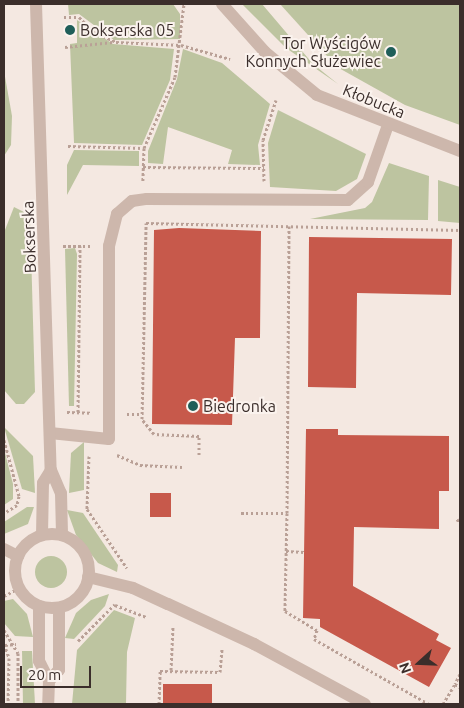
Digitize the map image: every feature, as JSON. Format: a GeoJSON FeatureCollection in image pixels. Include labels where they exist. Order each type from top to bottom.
{"type":"FeatureCollection","features":[{"type":"Feature","properties":{"kind":"street","name":"Bokserska"},"geometry":{"type":"LineString","coordinates":[[36,4],[51,470],[61,493],[62,535]]}},
{"type":"Feature","properties":{"kind":"street","name":"Kłobucka"},"geometry":{"type":"LineString","coordinates":[[222,4],[296,81],[388,125],[460,151]]}},
{"type":"Feature","properties":{"kind":"street"},"geometry":{"type":"LineString","coordinates":[[50,433],[109,439],[109,246],[117,214],[132,201],[143,200],[264,202],[348,200],[368,182],[388,125]]}},
{"type":"Feature","properties":{"kind":"street","name":"Bokserska"},"geometry":{"type":"LineString","coordinates":[[42,535],[43,483],[51,470]]}},
{"type":"Feature","properties":{"kind":"street"},"geometry":{"type":"LineString","coordinates":[[42,535],[62,535],[86,554],[88,577],[80,596],[59,608],[39,606],[19,588],[18,556],[42,535]]}},
{"type":"Feature","properties":{"kind":"street"},"geometry":{"type":"LineString","coordinates":[[4,549],[18,556]]}},
{"type":"Feature","properties":{"kind":"street"},"geometry":{"type":"LineString","coordinates":[[88,577],[133,588],[168,604],[254,644],[365,704]]}},
{"type":"Feature","properties":{"kind":"street"},"geometry":{"type":"LineString","coordinates":[[39,606],[39,661],[48,681],[48,704]]}},
{"type":"Feature","properties":{"kind":"street"},"geometry":{"type":"LineString","coordinates":[[48,681],[58,670],[59,608]]}},
{"type":"Feature","properties":{"kind":"path"},"geometry":{"type":"LineString","coordinates":[[184,4],[181,45],[175,78],[144,148],[143,200],[146,223],[142,419],[154,434],[199,436],[199,455]]}},
{"type":"Feature","properties":{"kind":"path"},"geometry":{"type":"LineString","coordinates":[[64,17],[79,17],[94,32],[116,42]]}},
{"type":"Feature","properties":{"kind":"path"},"geometry":{"type":"LineString","coordinates":[[65,47],[116,42],[181,45],[230,59]]}},
{"type":"Feature","properties":{"kind":"path"},"geometry":{"type":"LineString","coordinates":[[264,202],[264,140],[276,100]]}},
{"type":"Feature","properties":{"kind":"path"},"geometry":{"type":"LineString","coordinates":[[68,146],[144,148]]}},
{"type":"Feature","properties":{"kind":"path"},"geometry":{"type":"LineString","coordinates":[[144,167],[264,168]]}},
{"type":"Feature","properties":{"kind":"path"},"geometry":{"type":"LineString","coordinates":[[146,223],[460,230]]}},
{"type":"Feature","properties":{"kind":"path"},"geometry":{"type":"LineString","coordinates":[[289,226],[286,611],[317,630],[314,639],[430,704]]}},
{"type":"Feature","properties":{"kind":"path"},"geometry":{"type":"LineString","coordinates":[[63,246],[109,246]]}},
{"type":"Feature","properties":{"kind":"path"},"geometry":{"type":"LineString","coordinates":[[78,412],[80,246]]}},
{"type":"Feature","properties":{"kind":"path"},"geometry":{"type":"LineString","coordinates":[[4,440],[19,496],[17,505],[4,513]]}},
{"type":"Feature","properties":{"kind":"path"},"geometry":{"type":"LineString","coordinates":[[97,450],[89,450],[87,509],[128,565],[125,575]]}},
{"type":"Feature","properties":{"kind":"path"},"geometry":{"type":"LineString","coordinates":[[114,454],[140,465],[182,467]]}},
{"type":"Feature","properties":{"kind":"path"},"geometry":{"type":"LineString","coordinates":[[241,513],[287,513]]}},
{"type":"Feature","properties":{"kind":"path"},"geometry":{"type":"LineString","coordinates":[[457,519],[460,523]]}},
{"type":"Feature","properties":{"kind":"path"},"geometry":{"type":"LineString","coordinates":[[286,551],[304,552]]}},
{"type":"Feature","properties":{"kind":"path"},"geometry":{"type":"LineString","coordinates":[[4,596],[19,588]]}},
{"type":"Feature","properties":{"kind":"path"},"geometry":{"type":"LineString","coordinates":[[71,644],[115,605],[118,596]]}},
{"type":"Feature","properties":{"kind":"path"},"geometry":{"type":"LineString","coordinates":[[171,670],[173,626]]}},
{"type":"Feature","properties":{"kind":"path"},"geometry":{"type":"LineString","coordinates":[[4,630],[18,653],[18,704]]}},
{"type":"Feature","properties":{"kind":"path"},"geometry":{"type":"LineString","coordinates":[[4,644],[9,658],[8,704]]}},
{"type":"Feature","properties":{"kind":"path"},"geometry":{"type":"LineString","coordinates":[[159,704],[160,671],[220,672],[222,649]]}},
{"type":"Feature","properties":{"kind":"path"},"geometry":{"type":"LineString","coordinates":[[443,704],[460,674]]}},
{"type":"Feature","properties":{"kind":"path"},"geometry":{"type":"LineString","coordinates":[[455,684],[460,687]]}},
{"type":"Feature","properties":{"kind":"green space"},"geometry":{"type":"Polygon","coordinates":[[[68,4],[173,4],[180,14],[180,39],[114,40],[79,14],[69,15],[68,4]]]}},
{"type":"Feature","properties":{"kind":"green space"},"geometry":{"type":"Polygon","coordinates":[[[242,4],[262,4],[313,64],[338,84],[286,48],[242,4]]]}},
{"type":"Feature","properties":{"kind":"green space","name":"Tor Wyścigów Konnych Służewiec"},"geometry":{"type":"Polygon","coordinates":[[[280,4],[460,4],[460,125],[405,105],[337,67],[280,4]]]}},
{"type":"Feature","properties":{"kind":"green space"},"geometry":{"type":"Polygon","coordinates":[[[77,20],[113,44],[174,49],[170,80],[142,145],[74,143],[70,44],[77,43],[77,20]]]}},
{"type":"Feature","properties":{"kind":"green space"},"geometry":{"type":"Polygon","coordinates":[[[183,49],[222,63],[270,104],[258,145],[260,165],[228,164],[232,150],[168,127],[163,164],[148,163],[148,151],[177,79],[183,49]]]}},
{"type":"Feature","properties":{"kind":"green space"},"geometry":{"type":"Polygon","coordinates":[[[4,71],[12,116],[11,145],[4,156],[4,71]]]}},
{"type":"Feature","properties":{"kind":"green space"},"geometry":{"type":"Polygon","coordinates":[[[278,110],[366,154],[357,179],[336,191],[270,187],[268,143],[278,110]]]}},
{"type":"Feature","properties":{"kind":"green space"},"geometry":{"type":"Polygon","coordinates":[[[74,150],[139,151],[139,166],[83,165],[67,195],[67,165],[74,150]]]}},
{"type":"Feature","properties":{"kind":"green space"},"geometry":{"type":"Polygon","coordinates":[[[389,163],[429,176],[428,220],[310,219],[365,208],[372,202],[389,163]]]}},
{"type":"Feature","properties":{"kind":"green space"},"geometry":{"type":"Polygon","coordinates":[[[438,180],[460,187],[460,223],[438,221],[438,180]]]}},
{"type":"Feature","properties":{"kind":"green space"},"geometry":{"type":"Polygon","coordinates":[[[14,207],[30,215],[35,392],[24,404],[16,404],[4,390],[5,230],[14,207]]]}},
{"type":"Feature","properties":{"kind":"green space"},"geometry":{"type":"Polygon","coordinates":[[[75,248],[77,254],[74,406],[69,406],[65,249],[75,248]]]}},
{"type":"Feature","properties":{"kind":"green space"},"geometry":{"type":"Polygon","coordinates":[[[4,427],[33,456],[35,493],[22,489],[4,427]]]}},
{"type":"Feature","properties":{"kind":"green space"},"geometry":{"type":"Polygon","coordinates":[[[84,442],[84,490],[69,493],[71,453],[84,442]]]}},
{"type":"Feature","properties":{"kind":"green space"},"geometry":{"type":"Polygon","coordinates":[[[4,449],[13,484],[13,499],[4,505],[4,449]]]}},
{"type":"Feature","properties":{"kind":"green space"},"geometry":{"type":"Polygon","coordinates":[[[27,507],[34,507],[28,524],[4,534],[4,522],[27,507]]]}},
{"type":"Feature","properties":{"kind":"green space"},"geometry":{"type":"Polygon","coordinates":[[[67,510],[83,513],[118,565],[117,572],[98,563],[76,535],[67,510]]]}},
{"type":"Feature","properties":{"kind":"green space"},"geometry":{"type":"Polygon","coordinates":[[[51,556],[57,557],[62,561],[66,566],[66,578],[62,583],[57,587],[51,588],[45,587],[40,583],[36,578],[35,572],[36,566],[40,561],[45,557],[51,556]]]}},
{"type":"Feature","properties":{"kind":"green space"},"geometry":{"type":"Polygon","coordinates":[[[109,594],[105,606],[74,639],[65,638],[76,613],[91,600],[109,594]]]}},
{"type":"Feature","properties":{"kind":"green space"},"geometry":{"type":"Polygon","coordinates":[[[13,599],[27,614],[33,637],[15,636],[4,623],[4,601],[13,599]]]}},
{"type":"Feature","properties":{"kind":"green space"},"geometry":{"type":"Polygon","coordinates":[[[114,610],[135,618],[127,652],[126,704],[72,704],[77,650],[114,610]]]}},
{"type":"Feature","properties":{"kind":"green space"},"geometry":{"type":"Polygon","coordinates":[[[22,651],[32,651],[35,704],[23,704],[22,651]]]}},
{"type":"Feature","properties":{"kind":"building"},"geometry":{"type":"Polygon","coordinates":[[[179,228],[261,231],[260,338],[235,338],[232,425],[152,424],[154,230],[179,228]]]}},
{"type":"Feature","properties":{"kind":"building"},"geometry":{"type":"Polygon","coordinates":[[[309,237],[452,239],[451,295],[357,293],[356,388],[308,387],[309,237]]]}},
{"type":"Feature","properties":{"kind":"building"},"geometry":{"type":"Polygon","coordinates":[[[306,429],[338,429],[338,435],[449,436],[449,491],[439,491],[439,529],[354,527],[353,586],[439,634],[436,640],[451,648],[429,687],[320,627],[320,619],[303,618],[306,429]]]}},
{"type":"Feature","properties":{"kind":"building"},"geometry":{"type":"Polygon","coordinates":[[[150,493],[171,493],[171,517],[150,517],[150,493]]]}},
{"type":"Feature","properties":{"kind":"building"},"geometry":{"type":"Polygon","coordinates":[[[163,684],[212,684],[212,704],[163,704],[163,684]]]}},
{"type":"Feature","properties":{"kind":"place","name":"Bokserska 05"},"geometry":{"type":"Point","coordinates":[70,30]}},
{"type":"Feature","properties":{"kind":"place","name":"Tor Wyścigów Konnych Służewiec"},"geometry":{"type":"Point","coordinates":[391,52]}},
{"type":"Feature","properties":{"kind":"place","name":"Biedronka"},"geometry":{"type":"Point","coordinates":[193,406]}}]}
